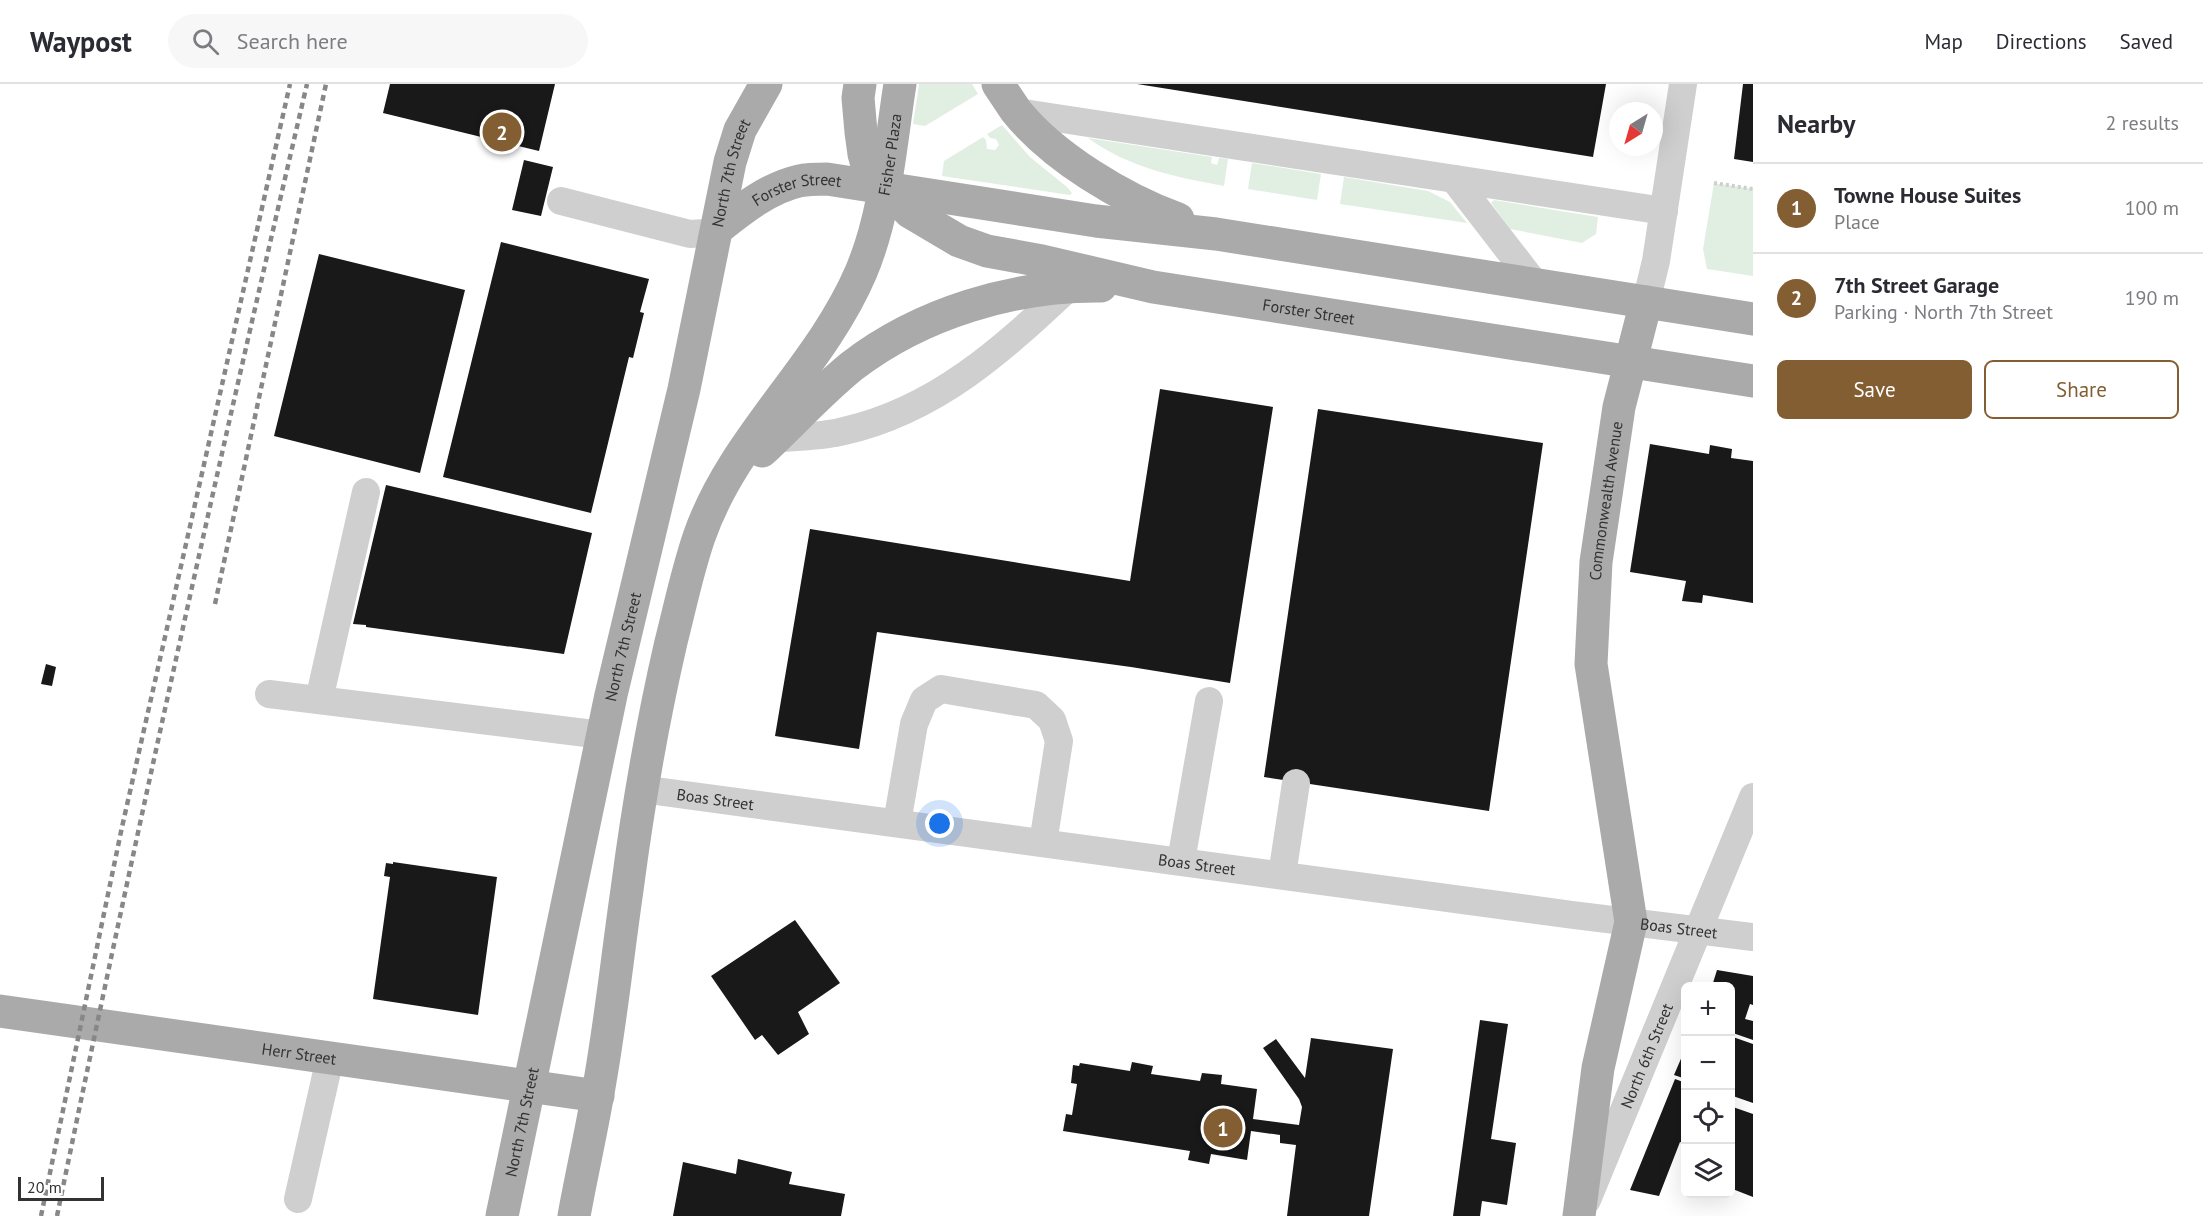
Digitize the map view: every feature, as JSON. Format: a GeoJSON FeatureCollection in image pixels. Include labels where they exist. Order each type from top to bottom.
{"type":"FeatureCollection","features":[{"type":"Feature","properties":{"kind":"main road","name":"North 7th Street"},"geometry":{"type":"LineString","coordinates":[[502,1216],[602,735],[684,389],[730,162],[740,130],[766,84]]}},
{"type":"Feature","properties":{"kind":"main road","name":"Fisher Plaza"},"geometry":{"type":"LineString","coordinates":[[860,84],[858,98],[864,154],[868,168],[885,188]]}},
{"type":"Feature","properties":{"kind":"main road","name":"Fisher Plaza"},"geometry":{"type":"LineString","coordinates":[[885,188],[900,84]]}},
{"type":"Feature","properties":{"kind":"main road"},"geometry":{"type":"LineString","coordinates":[[998,84],[1017,112],[1049,143],[1113,188],[1146,207],[1216,234]]}},
{"type":"Feature","properties":{"kind":"main road","name":"Forster Street"},"geometry":{"type":"LineString","coordinates":[[717,229],[748,205],[774,190],[799,181],[827,179],[1096,221],[1216,234],[1753,318]]}},
{"type":"Feature","properties":{"kind":"main road","name":"Forster Street"},"geometry":{"type":"LineString","coordinates":[[885,188],[909,212],[934,228],[977,248],[1153,286],[1753,381]]}},
{"type":"Feature","properties":{"kind":"main road"},"geometry":{"type":"LineString","coordinates":[[574,1216],[598,1096],[641,789],[657,706],[687,575],[716,496],[738,459],[814,352],[840,312],[861,273],[875,231],[885,188]]}},
{"type":"Feature","properties":{"kind":"main road"},"geometry":{"type":"LineString","coordinates":[[700,535],[726,493],[754,458],[853,366],[900,336],[940,317],[980,303],[1023,292],[1070,286],[1153,286]]}},
{"type":"Feature","properties":{"kind":"main road","name":"Commonwealth Avenue"},"geometry":{"type":"LineString","coordinates":[[1631,922],[1591,664],[1596,562],[1619,407],[1646,302]]}},
{"type":"Feature","properties":{"kind":"main road","name":"North 6th Street"},"geometry":{"type":"LineString","coordinates":[[1580,1216],[1598,1068],[1631,922]]}},
{"type":"Feature","properties":{"kind":"main road","name":"Herr Street"},"geometry":{"type":"LineString","coordinates":[[0,1011],[598,1096]]}},
{"type":"Feature","properties":{"kind":"street","name":"Commonwealth Avenue"},"geometry":{"type":"LineString","coordinates":[[1646,302],[1656,261],[1683,84]]}},
{"type":"Feature","properties":{"kind":"street"},"geometry":{"type":"LineString","coordinates":[[1017,112],[1664,212]]}},
{"type":"Feature","properties":{"kind":"street"},"geometry":{"type":"LineString","coordinates":[[1454,179],[1535,284]]}},
{"type":"Feature","properties":{"kind":"street"},"geometry":{"type":"LineString","coordinates":[[561,201],[690,234],[717,229]]}},
{"type":"Feature","properties":{"kind":"street"},"geometry":{"type":"LineString","coordinates":[[775,439],[841,432],[879,421],[924,401],[969,374],[1011,341],[1070,286]]}},
{"type":"Feature","properties":{"kind":"street"},"geometry":{"type":"LineString","coordinates":[[319,700],[366,492]]}},
{"type":"Feature","properties":{"kind":"street"},"geometry":{"type":"LineString","coordinates":[[897,822],[914,724],[924,700],[941,689],[1036,705],[1052,720],[1059,741],[1043,843]]}},
{"type":"Feature","properties":{"kind":"street"},"geometry":{"type":"LineString","coordinates":[[269,694],[602,735]]}},
{"type":"Feature","properties":{"kind":"street"},"geometry":{"type":"LineString","coordinates":[[1182,861],[1209,701]]}},
{"type":"Feature","properties":{"kind":"street"},"geometry":{"type":"LineString","coordinates":[[1282,875],[1296,783]]}},
{"type":"Feature","properties":{"kind":"street","name":"Boas Street"},"geometry":{"type":"LineString","coordinates":[[641,789],[1753,938]]}},
{"type":"Feature","properties":{"kind":"street","name":"North 6th Street"},"geometry":{"type":"LineString","coordinates":[[1580,1216],[1753,797]]}},
{"type":"Feature","properties":{"kind":"street"},"geometry":{"type":"LineString","coordinates":[[298,1199],[330,1058]]}},
{"type":"Feature","properties":{"kind":"path"},"geometry":{"type":"LineString","coordinates":[[1714,183],[1753,189]]}},
{"type":"Feature","properties":{"kind":"green space"},"geometry":{"type":"Polygon","coordinates":[[[919,84],[972,84],[978,94],[925,126],[913,124],[919,84]]]}},
{"type":"Feature","properties":{"kind":"green space"},"geometry":{"type":"Polygon","coordinates":[[[1002,125],[1030,157],[1067,187],[1072,193],[1070,195],[942,176],[944,161],[983,137],[986,140],[987,149],[995,150],[999,145],[996,139],[990,138],[987,134],[1002,125]]]}},
{"type":"Feature","properties":{"kind":"green space"},"geometry":{"type":"Polygon","coordinates":[[[1088,138],[1212,157],[1211,163],[1217,165],[1219,158],[1228,159],[1224,186],[1171,175],[1136,164],[1088,138]]]}},
{"type":"Feature","properties":{"kind":"green space"},"geometry":{"type":"Polygon","coordinates":[[[1252,163],[1321,174],[1317,200],[1248,189],[1252,163]]]}},
{"type":"Feature","properties":{"kind":"green space"},"geometry":{"type":"Polygon","coordinates":[[[1344,177],[1428,191],[1450,202],[1467,223],[1340,204],[1344,177]]]}},
{"type":"Feature","properties":{"kind":"green space"},"geometry":{"type":"Polygon","coordinates":[[[1714,183],[1753,189],[1753,276],[1707,269],[1703,249],[1714,183]]]}},
{"type":"Feature","properties":{"kind":"green space"},"geometry":{"type":"Polygon","coordinates":[[[1494,200],[1598,217],[1596,234],[1582,243],[1510,229],[1491,203],[1494,200]]]}},
{"type":"Feature","properties":{"kind":"building"},"geometry":{"type":"Polygon","coordinates":[[[390,84],[555,84],[539,151],[383,113],[390,84]]]}},
{"type":"Feature","properties":{"kind":"building"},"geometry":{"type":"Polygon","coordinates":[[[1137,84],[1606,84],[1593,157],[1137,84]]]}},
{"type":"Feature","properties":{"kind":"building"},"geometry":{"type":"Polygon","coordinates":[[[1743,84],[1753,84],[1753,162],[1734,159],[1743,84]]]}},
{"type":"Feature","properties":{"kind":"building"},"geometry":{"type":"Polygon","coordinates":[[[524,160],[553,167],[541,216],[512,210],[524,160]]]}},
{"type":"Feature","properties":{"kind":"building"},"geometry":{"type":"Polygon","coordinates":[[[501,242],[649,279],[640,312],[644,313],[633,358],[629,357],[591,513],[443,477],[501,242]]]}},
{"type":"Feature","properties":{"kind":"building"},"geometry":{"type":"Polygon","coordinates":[[[319,254],[465,290],[420,473],[274,436],[319,254]]]}},
{"type":"Feature","properties":{"kind":"building"},"geometry":{"type":"Polygon","coordinates":[[[1160,389],[1273,407],[1230,683],[877,632],[859,749],[775,736],[810,529],[1130,581],[1160,389]]]}},
{"type":"Feature","properties":{"kind":"building"},"geometry":{"type":"Polygon","coordinates":[[[1318,409],[1543,443],[1489,811],[1264,777],[1318,409]]]}},
{"type":"Feature","properties":{"kind":"building"},"geometry":{"type":"Polygon","coordinates":[[[1650,444],[1709,454],[1710,445],[1732,449],[1731,458],[1753,461],[1753,603],[1703,595],[1702,603],[1682,601],[1686,581],[1630,572],[1650,444]]]}},
{"type":"Feature","properties":{"kind":"building"},"geometry":{"type":"Polygon","coordinates":[[[386,485],[592,533],[564,654],[353,624],[386,485]]]}},
{"type":"Feature","properties":{"kind":"building"},"geometry":{"type":"Polygon","coordinates":[[[46,664],[56,667],[52,686],[41,684],[46,664]]]}},
{"type":"Feature","properties":{"kind":"building"},"geometry":{"type":"Polygon","coordinates":[[[393,862],[497,877],[478,1015],[373,999],[390,877],[384,876],[386,863],[393,864],[393,862]]]}},
{"type":"Feature","properties":{"kind":"building"},"geometry":{"type":"Polygon","coordinates":[[[795,920],[840,983],[798,1012],[809,1034],[778,1055],[762,1035],[755,1040],[711,976],[795,920]]]}},
{"type":"Feature","properties":{"kind":"building"},"geometry":{"type":"Polygon","coordinates":[[[1717,970],[1753,976],[1753,1005],[1750,1004],[1745,1019],[1753,1021],[1753,1040],[1735,1034],[1735,982],[1713,982],[1717,970]]]}},
{"type":"Feature","properties":{"kind":"building"},"geometry":{"type":"Polygon","coordinates":[[[1480,1020],[1508,1024],[1491,1139],[1516,1143],[1507,1205],[1482,1201],[1480,1216],[1453,1216],[1480,1020]]]}},
{"type":"Feature","properties":{"kind":"building"},"geometry":{"type":"Polygon","coordinates":[[[1311,1038],[1393,1049],[1369,1216],[1287,1216],[1296,1145],[1280,1143],[1280,1135],[1251,1131],[1247,1160],[1211,1154],[1209,1164],[1188,1160],[1190,1151],[1063,1131],[1066,1114],[1072,1115],[1077,1084],[1071,1083],[1073,1065],[1079,1066],[1080,1063],[1130,1071],[1132,1062],[1153,1066],[1151,1074],[1200,1081],[1202,1073],[1222,1075],[1221,1084],[1257,1089],[1253,1119],[1299,1125],[1302,1107],[1299,1099],[1263,1048],[1276,1039],[1305,1078],[1311,1038]]]}},
{"type":"Feature","properties":{"kind":"building"},"geometry":{"type":"Polygon","coordinates":[[[1735,1038],[1753,1044],[1753,1103],[1735,1097],[1735,1038]]]}},
{"type":"Feature","properties":{"kind":"building"},"geometry":{"type":"Polygon","coordinates":[[[1681,1059],[1681,1077],[1674,1075],[1681,1059]]]}},
{"type":"Feature","properties":{"kind":"building"},"geometry":{"type":"Polygon","coordinates":[[[1675,1079],[1681,1081],[1681,1142],[1659,1196],[1630,1190],[1675,1079]]]}},
{"type":"Feature","properties":{"kind":"building"},"geometry":{"type":"Polygon","coordinates":[[[1735,1108],[1753,1114],[1753,1197],[1735,1190],[1735,1108]]]}},
{"type":"Feature","properties":{"kind":"building"},"geometry":{"type":"Polygon","coordinates":[[[738,1159],[792,1172],[789,1184],[845,1194],[841,1216],[673,1216],[683,1162],[736,1174],[738,1159]]]}},
{"type":"Feature","properties":{"kind":"railway"},"geometry":{"type":"LineString","coordinates":[[41,1216],[122,827],[290,84]]}},
{"type":"Feature","properties":{"kind":"railway"},"geometry":{"type":"LineString","coordinates":[[57,1216],[178,649],[307,84]]}},
{"type":"Feature","properties":{"kind":"railway"},"geometry":{"type":"LineString","coordinates":[[215,604],[326,84]]}},
{"type":"Feature","properties":{"kind":"place","name":"7th Street Garage"},"geometry":{"type":"Point","coordinates":[502,132]}},
{"type":"Feature","properties":{"kind":"place","name":"Towne House Suites"},"geometry":{"type":"Point","coordinates":[1223,1128]}}]}
